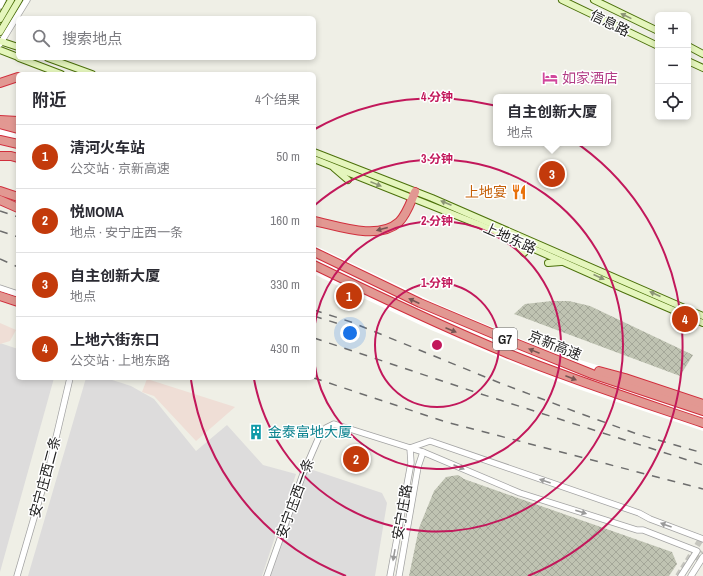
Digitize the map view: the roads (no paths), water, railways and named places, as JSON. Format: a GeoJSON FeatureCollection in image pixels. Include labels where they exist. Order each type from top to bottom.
{"type":"FeatureCollection","features":[{"type":"Feature","properties":{"kind":"highway"},"geometry":{"type":"LineString","coordinates":[[0,83],[16,78]]}},
{"type":"Feature","properties":{"kind":"highway"},"geometry":{"type":"LineString","coordinates":[[0,120],[16,121]]}},
{"type":"Feature","properties":{"kind":"highway"},"geometry":{"type":"LineString","coordinates":[[0,124],[16,128]]}},
{"type":"Feature","properties":{"kind":"highway"},"geometry":{"type":"LineString","coordinates":[[0,140],[16,144]]}},
{"type":"Feature","properties":{"kind":"highway"},"geometry":{"type":"LineString","coordinates":[[0,156],[16,157]]}},
{"type":"Feature","properties":{"kind":"highway"},"geometry":{"type":"LineString","coordinates":[[0,191],[16,196]]}},
{"type":"Feature","properties":{"kind":"highway"},"geometry":{"type":"LineString","coordinates":[[316,221],[349,229],[370,232],[382,230],[399,222],[414,195]]}},
{"type":"Feature","properties":{"kind":"highway"},"geometry":{"type":"LineString","coordinates":[[0,200],[16,207]]}},
{"type":"Feature","properties":{"kind":"highway"},"geometry":{"type":"LineString","coordinates":[[0,204],[16,208]]}},
{"type":"Feature","properties":{"kind":"highway","name":"京新高速"},"geometry":{"type":"LineString","coordinates":[[316,253],[420,303],[553,359],[592,374],[703,410]]}},
{"type":"Feature","properties":{"kind":"highway","name":"京新高速"},"geometry":{"type":"LineString","coordinates":[[316,266],[441,325],[510,355],[583,382],[703,423]]}},
{"type":"Feature","properties":{"kind":"highway"},"geometry":{"type":"LineString","coordinates":[[0,296],[16,301]]}},
{"type":"Feature","properties":{"kind":"highway"},"geometry":{"type":"LineString","coordinates":[[553,359],[625,378],[703,404]]}},
{"type":"Feature","properties":{"kind":"main road"},"geometry":{"type":"LineString","coordinates":[[0,19],[11,0]]}},
{"type":"Feature","properties":{"kind":"main road"},"geometry":{"type":"LineString","coordinates":[[0,32],[19,0]]}},
{"type":"Feature","properties":{"kind":"main road","name":"信息路"},"geometry":{"type":"LineString","coordinates":[[562,0],[655,45]]}},
{"type":"Feature","properties":{"kind":"main road","name":"信息路"},"geometry":{"type":"LineString","coordinates":[[594,0],[655,30]]}},
{"type":"Feature","properties":{"kind":"main road"},"geometry":{"type":"LineString","coordinates":[[1,42],[16,46]]}},
{"type":"Feature","properties":{"kind":"main road"},"geometry":{"type":"LineString","coordinates":[[691,48],[703,54]]}},
{"type":"Feature","properties":{"kind":"main road"},"geometry":{"type":"LineString","coordinates":[[0,50],[16,57]]}},
{"type":"Feature","properties":{"kind":"main road"},"geometry":{"type":"LineString","coordinates":[[24,60],[55,72]]}},
{"type":"Feature","properties":{"kind":"main road"},"geometry":{"type":"LineString","coordinates":[[54,60],[86,72]]}},
{"type":"Feature","properties":{"kind":"main road"},"geometry":{"type":"LineString","coordinates":[[691,62],[703,68]]}},
{"type":"Feature","properties":{"kind":"main road","name":"上地东路"},"geometry":{"type":"LineString","coordinates":[[316,153],[703,323]]}},
{"type":"Feature","properties":{"kind":"main road","name":"上地东路"},"geometry":{"type":"LineString","coordinates":[[316,160],[414,195],[432,198],[703,316]]}},
{"type":"Feature","properties":{"kind":"main road"},"geometry":{"type":"LineString","coordinates":[[330,165],[348,180]]}},
{"type":"Feature","properties":{"kind":"main road"},"geometry":{"type":"LineString","coordinates":[[512,238],[524,253]]}},
{"type":"Feature","properties":{"kind":"main road"},"geometry":{"type":"LineString","coordinates":[[548,263],[563,261]]}},
{"type":"Feature","properties":{"kind":"street"},"geometry":{"type":"LineString","coordinates":[[0,6],[3,0]]}},
{"type":"Feature","properties":{"kind":"street"},"geometry":{"type":"LineString","coordinates":[[17,16],[27,0]]}},
{"type":"Feature","properties":{"kind":"street"},"geometry":{"type":"LineString","coordinates":[[1,42],[16,18]]}},
{"type":"Feature","properties":{"kind":"street"},"geometry":{"type":"LineString","coordinates":[[0,288],[16,293]]}},
{"type":"Feature","properties":{"kind":"street","name":"安宁庄西二条"},"geometry":{"type":"LineString","coordinates":[[17,576],[50,463],[70,380]]}},
{"type":"Feature","properties":{"kind":"street","name":"安宁庄西一条"},"geometry":{"type":"LineString","coordinates":[[267,576],[303,474],[320,437],[326,428],[334,424],[423,452],[520,492],[636,530],[643,530],[697,551],[684,575]]}},
{"type":"Feature","properties":{"kind":"street"},"geometry":{"type":"LineString","coordinates":[[410,448],[430,441],[639,513],[650,519],[703,539]]}},
{"type":"Feature","properties":{"kind":"street","name":"安宁庄路"},"geometry":{"type":"LineString","coordinates":[[390,576],[410,463],[410,448]]}},
{"type":"Feature","properties":{"kind":"street","name":"安宁庄路"},"geometry":{"type":"LineString","coordinates":[[399,576],[418,467],[423,452]]}},
{"type":"Feature","properties":{"kind":"street"},"geometry":{"type":"LineString","coordinates":[[691,576],[703,557]]}},
{"type":"Feature","properties":{"kind":"tunnel"},"geometry":{"type":"LineString","coordinates":[[678,576],[703,536]]}},
{"type":"Feature","properties":{"kind":"tunnel"},"geometry":{"type":"LineString","coordinates":[[697,561],[703,552]]}},
{"type":"Feature","properties":{"kind":"railway"},"geometry":{"type":"LineString","coordinates":[[0,211],[16,216]]}},
{"type":"Feature","properties":{"kind":"railway"},"geometry":{"type":"LineString","coordinates":[[0,231],[16,236]]}},
{"type":"Feature","properties":{"kind":"railway"},"geometry":{"type":"LineString","coordinates":[[0,259],[16,266]]}},
{"type":"Feature","properties":{"kind":"railway"},"geometry":{"type":"LineString","coordinates":[[316,311],[351,322],[500,383],[579,413],[637,434],[703,453]]}},
{"type":"Feature","properties":{"kind":"railway"},"geometry":{"type":"LineString","coordinates":[[316,317],[339,324]]}},
{"type":"Feature","properties":{"kind":"railway"},"geometry":{"type":"LineString","coordinates":[[316,339],[478,393],[703,465]]}},
{"type":"Feature","properties":{"kind":"railway"},"geometry":{"type":"LineString","coordinates":[[316,379],[446,422],[703,489]]}},
{"type":"Feature","properties":{"kind":"place","name":"如家酒店"},"geometry":{"type":"Point","coordinates":[550,78]}},
{"type":"Feature","properties":{"kind":"place","name":"自主创新大厦"},"geometry":{"type":"Point","coordinates":[552,174]}},
{"type":"Feature","properties":{"kind":"place","name":"上地宴"},"geometry":{"type":"Point","coordinates":[519,192]}},
{"type":"Feature","properties":{"kind":"place","name":"清河火车站"},"geometry":{"type":"Point","coordinates":[349,296]}},
{"type":"Feature","properties":{"kind":"place","name":"上地六街东口"},"geometry":{"type":"Point","coordinates":[685,319]}},
{"type":"Feature","properties":{"kind":"place","name":"金泰富地大厦"},"geometry":{"type":"Point","coordinates":[256,432]}},
{"type":"Feature","properties":{"kind":"place","name":"悦MOMA"},"geometry":{"type":"Point","coordinates":[356,459]}}]}
